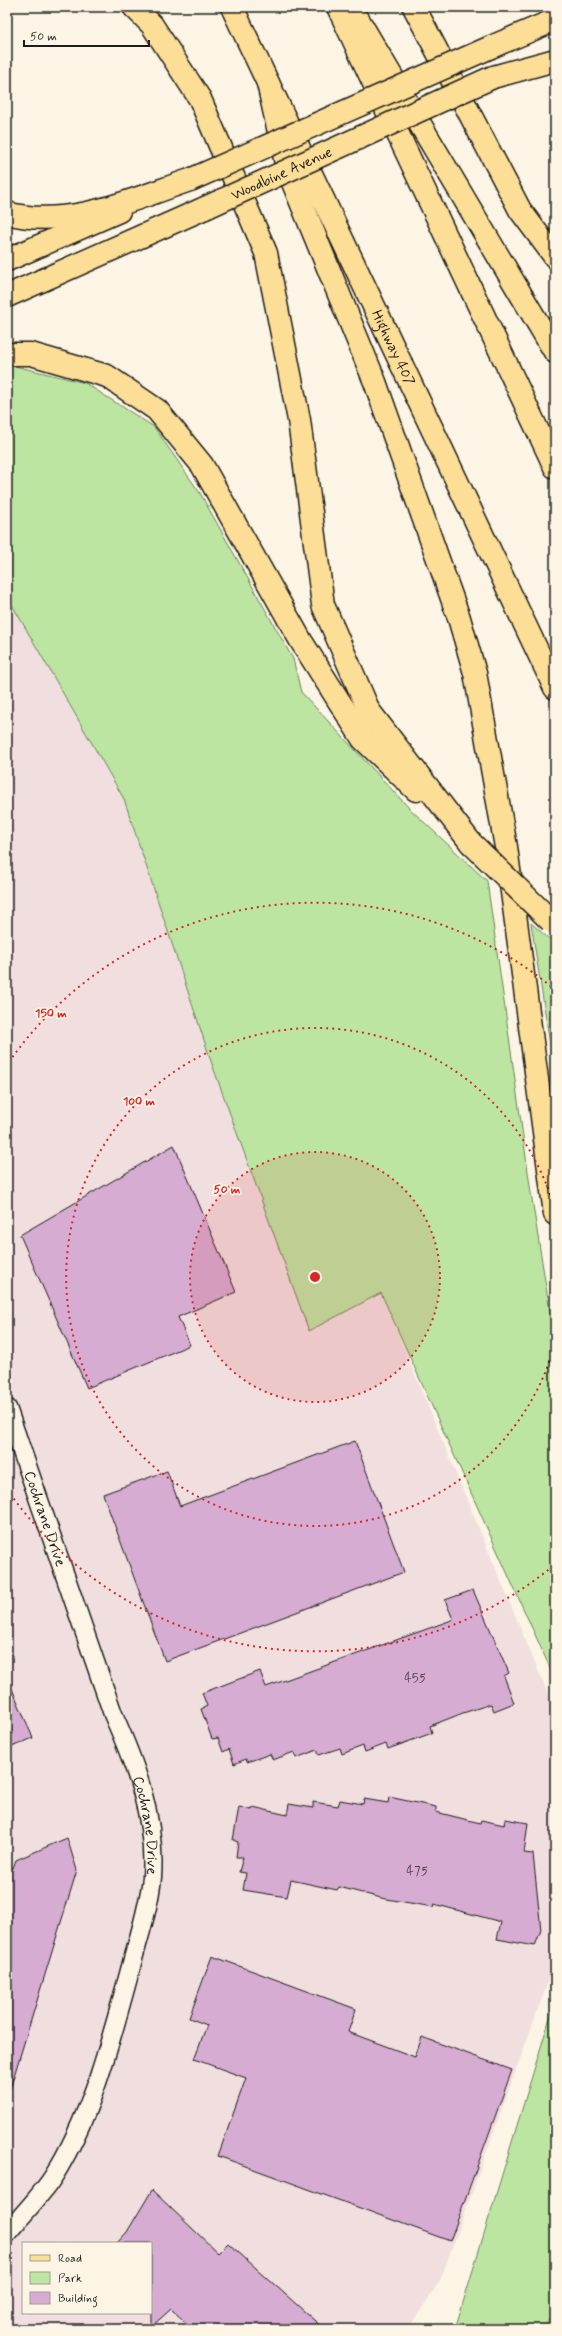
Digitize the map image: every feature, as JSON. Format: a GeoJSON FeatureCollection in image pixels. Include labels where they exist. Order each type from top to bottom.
{"type":"FeatureCollection","features":[{"type":"Feature","properties":{"kind":"main road"},"geometry":{"type":"LineString","coordinates":[[134,7],[152,25],[200,99],[266,253],[299,420],[323,605],[369,711],[472,843]]}},
{"type":"Feature","properties":{"kind":"main road","name":"Highway 407"},"geometry":{"type":"LineString","coordinates":[[232,7],[555,688]]}},
{"type":"Feature","properties":{"kind":"main road"},"geometry":{"type":"LineString","coordinates":[[338,7],[555,467]]}},
{"type":"Feature","properties":{"kind":"main road"},"geometry":{"type":"LineString","coordinates":[[350,7],[555,352]]}},
{"type":"Feature","properties":{"kind":"main road"},"geometry":{"type":"LineString","coordinates":[[414,7],[520,210],[555,257]]}},
{"type":"Feature","properties":{"kind":"main road","name":"Woodbine Avenue"},"geometry":{"type":"LineString","coordinates":[[7,260],[555,20]]}},
{"type":"Feature","properties":{"kind":"main road","name":"Woodbine Avenue"},"geometry":{"type":"LineString","coordinates":[[7,296],[555,49]]}},
{"type":"Feature","properties":{"kind":"main road"},"geometry":{"type":"LineString","coordinates":[[493,77],[555,60]]}},
{"type":"Feature","properties":{"kind":"main road"},"geometry":{"type":"LineString","coordinates":[[268,83],[287,168],[375,382],[459,618],[475,673],[506,847],[555,1214]]}},
{"type":"Feature","properties":{"kind":"main road"},"geometry":{"type":"LineString","coordinates":[[7,213],[31,218],[86,214],[190,180]]}},
{"type":"Feature","properties":{"kind":"main road"},"geometry":{"type":"LineString","coordinates":[[7,354],[31,354],[107,376],[157,410],[202,465],[301,641],[363,739],[553,923]]}},
{"type":"Feature","properties":{"kind":"street","name":"Cochrane Drive"},"geometry":{"type":"LineString","coordinates":[[7,1408],[113,1714],[131,1754],[145,1794],[152,1877],[139,1938],[115,2027],[92,2098],[74,2137],[52,2178],[7,2233]]}},
{"type":"Feature","properties":{"kind":"shaded area"},"geometry":{"type":"Polygon","coordinates":[[[7,596],[124,799],[213,1067],[309,1331],[381,1293],[550,1699],[555,1855],[555,1962],[440,2281],[408,2329],[7,2329],[7,596]]]}},
{"type":"Feature","properties":{"kind":"green space"},"geometry":{"type":"Polygon","coordinates":[[[7,364],[85,383],[154,427],[200,493],[293,659],[301,692],[410,809],[487,881],[531,1193],[555,1343],[555,1679],[381,1293],[309,1331],[213,1067],[124,799],[7,596],[7,364]]]}},
{"type":"Feature","properties":{"kind":"green space"},"geometry":{"type":"Polygon","coordinates":[[[531,923],[555,944],[555,1076],[531,923]]]}},
{"type":"Feature","properties":{"kind":"green space"},"geometry":{"type":"Polygon","coordinates":[[[555,2001],[553,2314],[545,2329],[455,2329],[555,2001]]]}},
{"type":"Feature","properties":{"kind":"building"},"geometry":{"type":"Polygon","coordinates":[[[174,1145],[236,1292],[178,1317],[190,1345],[87,1388],[20,1235],[174,1145]]]}},
{"type":"Feature","properties":{"kind":"building"},"geometry":{"type":"Polygon","coordinates":[[[355,1441],[404,1572],[165,1661],[103,1494],[167,1471],[180,1506],[355,1441]]]}},
{"type":"Feature","properties":{"kind":"building"},"geometry":{"type":"Polygon","coordinates":[[[473,1590],[509,1673],[504,1676],[514,1703],[494,1711],[491,1704],[463,1713],[430,1726],[432,1733],[388,1749],[386,1744],[365,1752],[363,1746],[342,1754],[340,1748],[319,1755],[317,1750],[296,1758],[294,1752],[273,1760],[270,1754],[247,1762],[246,1759],[234,1764],[229,1749],[223,1752],[218,1738],[212,1739],[201,1709],[207,1706],[202,1693],[260,1671],[266,1687],[449,1621],[453,1619],[445,1600],[473,1590]]]}},
{"type":"Feature","properties":{"kind":"building"},"geometry":{"type":"Polygon","coordinates":[[[7,1677],[33,1738],[7,1749],[7,1677]]]}},
{"type":"Feature","properties":{"kind":"building"},"geometry":{"type":"Polygon","coordinates":[[[389,1797],[436,1807],[436,1812],[480,1823],[481,1820],[504,1825],[505,1819],[528,1823],[524,1853],[533,1854],[541,1930],[535,1946],[497,1939],[501,1922],[434,1904],[433,1907],[381,1898],[339,1887],[337,1890],[291,1880],[287,1897],[243,1890],[246,1873],[239,1872],[243,1857],[236,1857],[238,1842],[233,1840],[239,1807],[252,1810],[253,1807],[287,1815],[289,1804],[313,1808],[313,1802],[338,1806],[340,1800],[363,1804],[364,1799],[388,1803],[389,1797]]]}},
{"type":"Feature","properties":{"kind":"building"},"geometry":{"type":"Polygon","coordinates":[[[67,1838],[77,1870],[10,2089],[7,2089],[7,1868],[13,1868],[16,1860],[67,1838]]]}},
{"type":"Feature","properties":{"kind":"building"},"geometry":{"type":"Polygon","coordinates":[[[212,1956],[356,2009],[348,2032],[415,2057],[422,2037],[512,2070],[450,2241],[218,2156],[246,2078],[194,2059],[207,2025],[189,2018],[212,1956]]]}},
{"type":"Feature","properties":{"kind":"building"},"geometry":{"type":"Polygon","coordinates":[[[152,2190],[218,2253],[228,2243],[324,2329],[193,2329],[171,2309],[151,2327],[152,2242],[118,2242],[127,2232],[152,2190]]]}}]}
